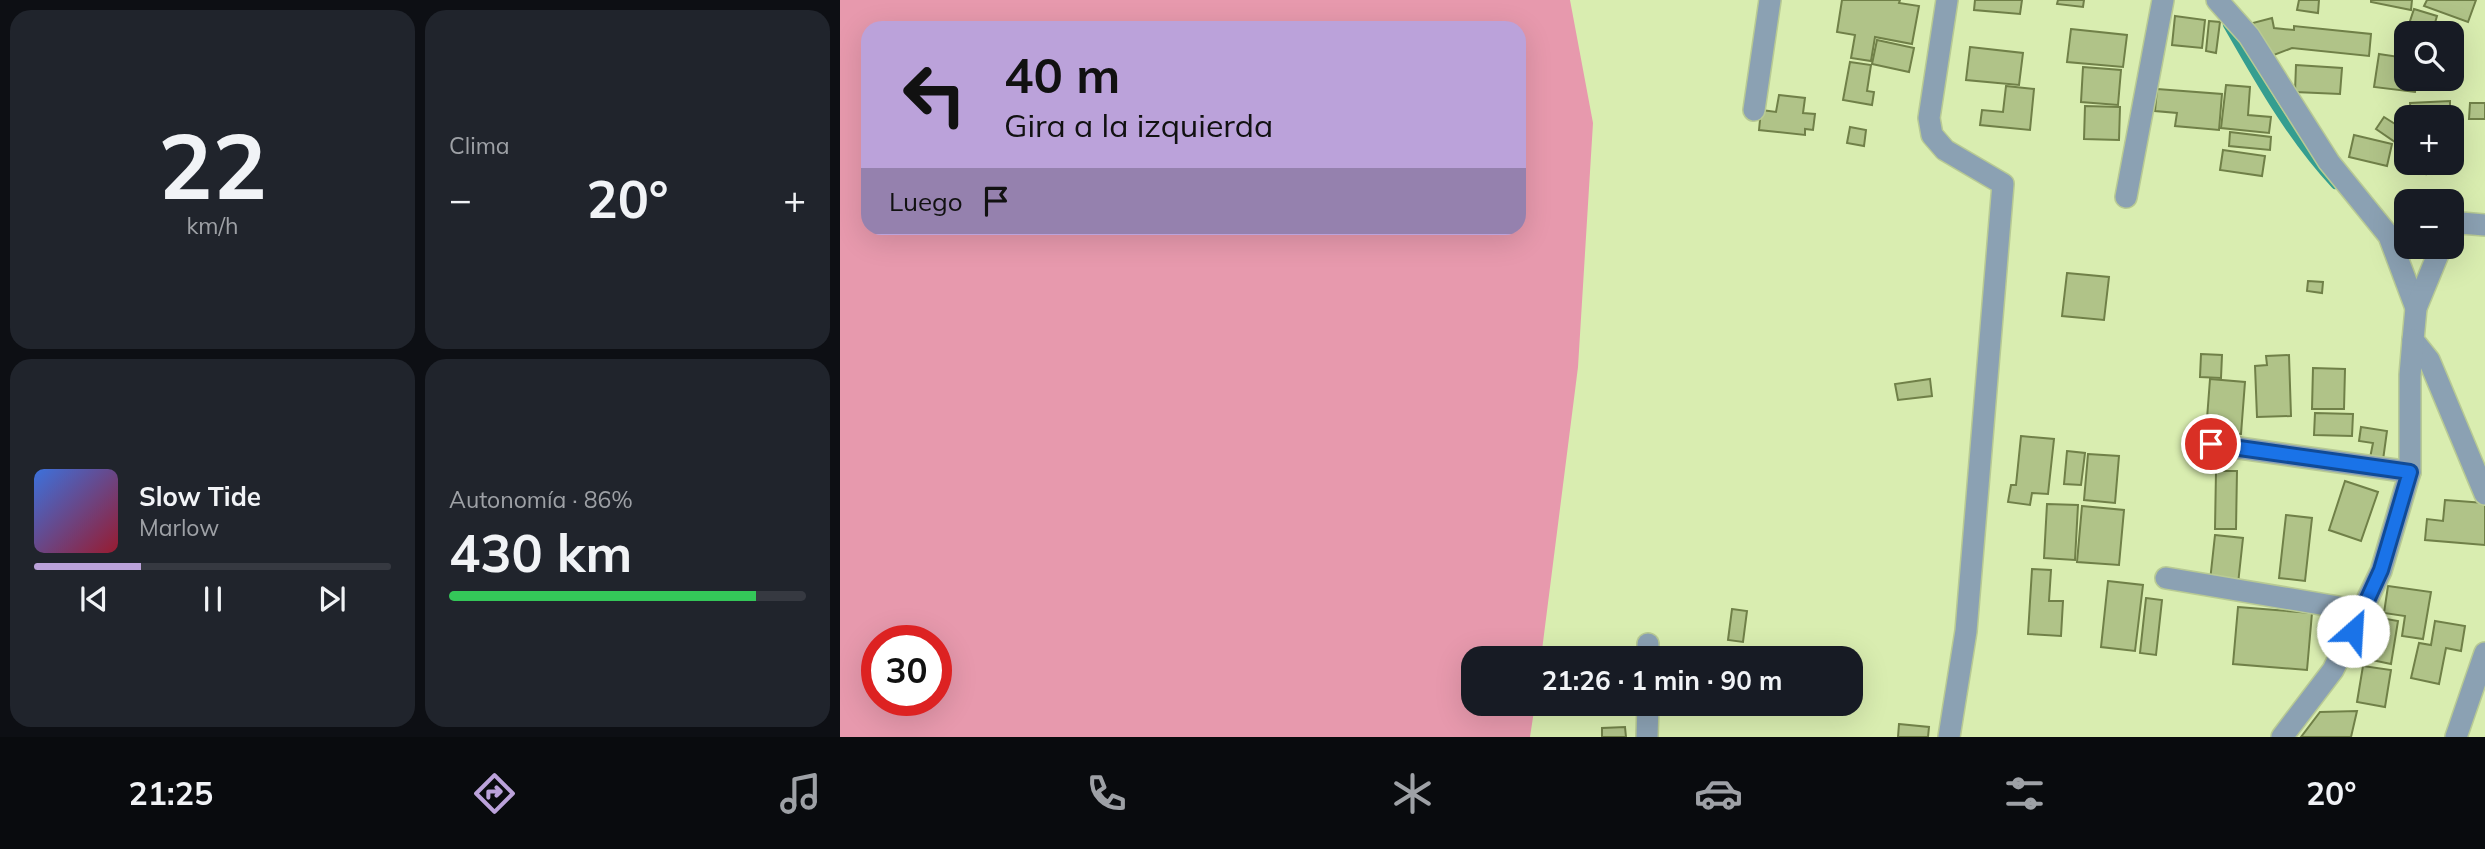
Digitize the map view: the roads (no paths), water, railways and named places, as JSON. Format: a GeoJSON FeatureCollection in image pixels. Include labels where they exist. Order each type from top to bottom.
{"type":"FeatureCollection","features":[{"type":"Feature","properties":{"kind":"street"},"geometry":{"type":"LineString","coordinates":[[1754,110],[1770,0]]}},
{"type":"Feature","properties":{"kind":"street"},"geometry":{"type":"LineString","coordinates":[[1947,0],[1929,118],[1932,135],[1945,150],[2003,184],[1966,631],[1949,737]]}},
{"type":"Feature","properties":{"kind":"street"},"geometry":{"type":"LineString","coordinates":[[2126,197],[2164,0]]}},
{"type":"Feature","properties":{"kind":"street"},"geometry":{"type":"LineString","coordinates":[[2217,0],[2249,36],[2329,162],[2389,236],[2416,308]]}},
{"type":"Feature","properties":{"kind":"street"},"geometry":{"type":"LineString","coordinates":[[2464,223],[2485,225]]}},
{"type":"Feature","properties":{"kind":"street"},"geometry":{"type":"LineString","coordinates":[[2287,732],[2333,670],[2381,570],[2410,472],[2410,375],[2416,308],[2436,259]]}},
{"type":"Feature","properties":{"kind":"street"},"geometry":{"type":"LineString","coordinates":[[2413,340],[2430,360],[2485,494]]}},
{"type":"Feature","properties":{"kind":"street"},"geometry":{"type":"LineString","coordinates":[[2211,444],[2410,472]]}},
{"type":"Feature","properties":{"kind":"street"},"geometry":{"type":"LineString","coordinates":[[2166,578],[2362,611]]}},
{"type":"Feature","properties":{"kind":"street"},"geometry":{"type":"LineString","coordinates":[[2456,737],[2485,653]]}},
{"type":"Feature","properties":{"kind":"street"},"geometry":{"type":"LineString","coordinates":[[1647,737],[1648,716]]}},
{"type":"Feature","properties":{"kind":"waterway"},"geometry":{"type":"LineString","coordinates":[[2227,25],[2290,128],[2335,185]]}}]}
